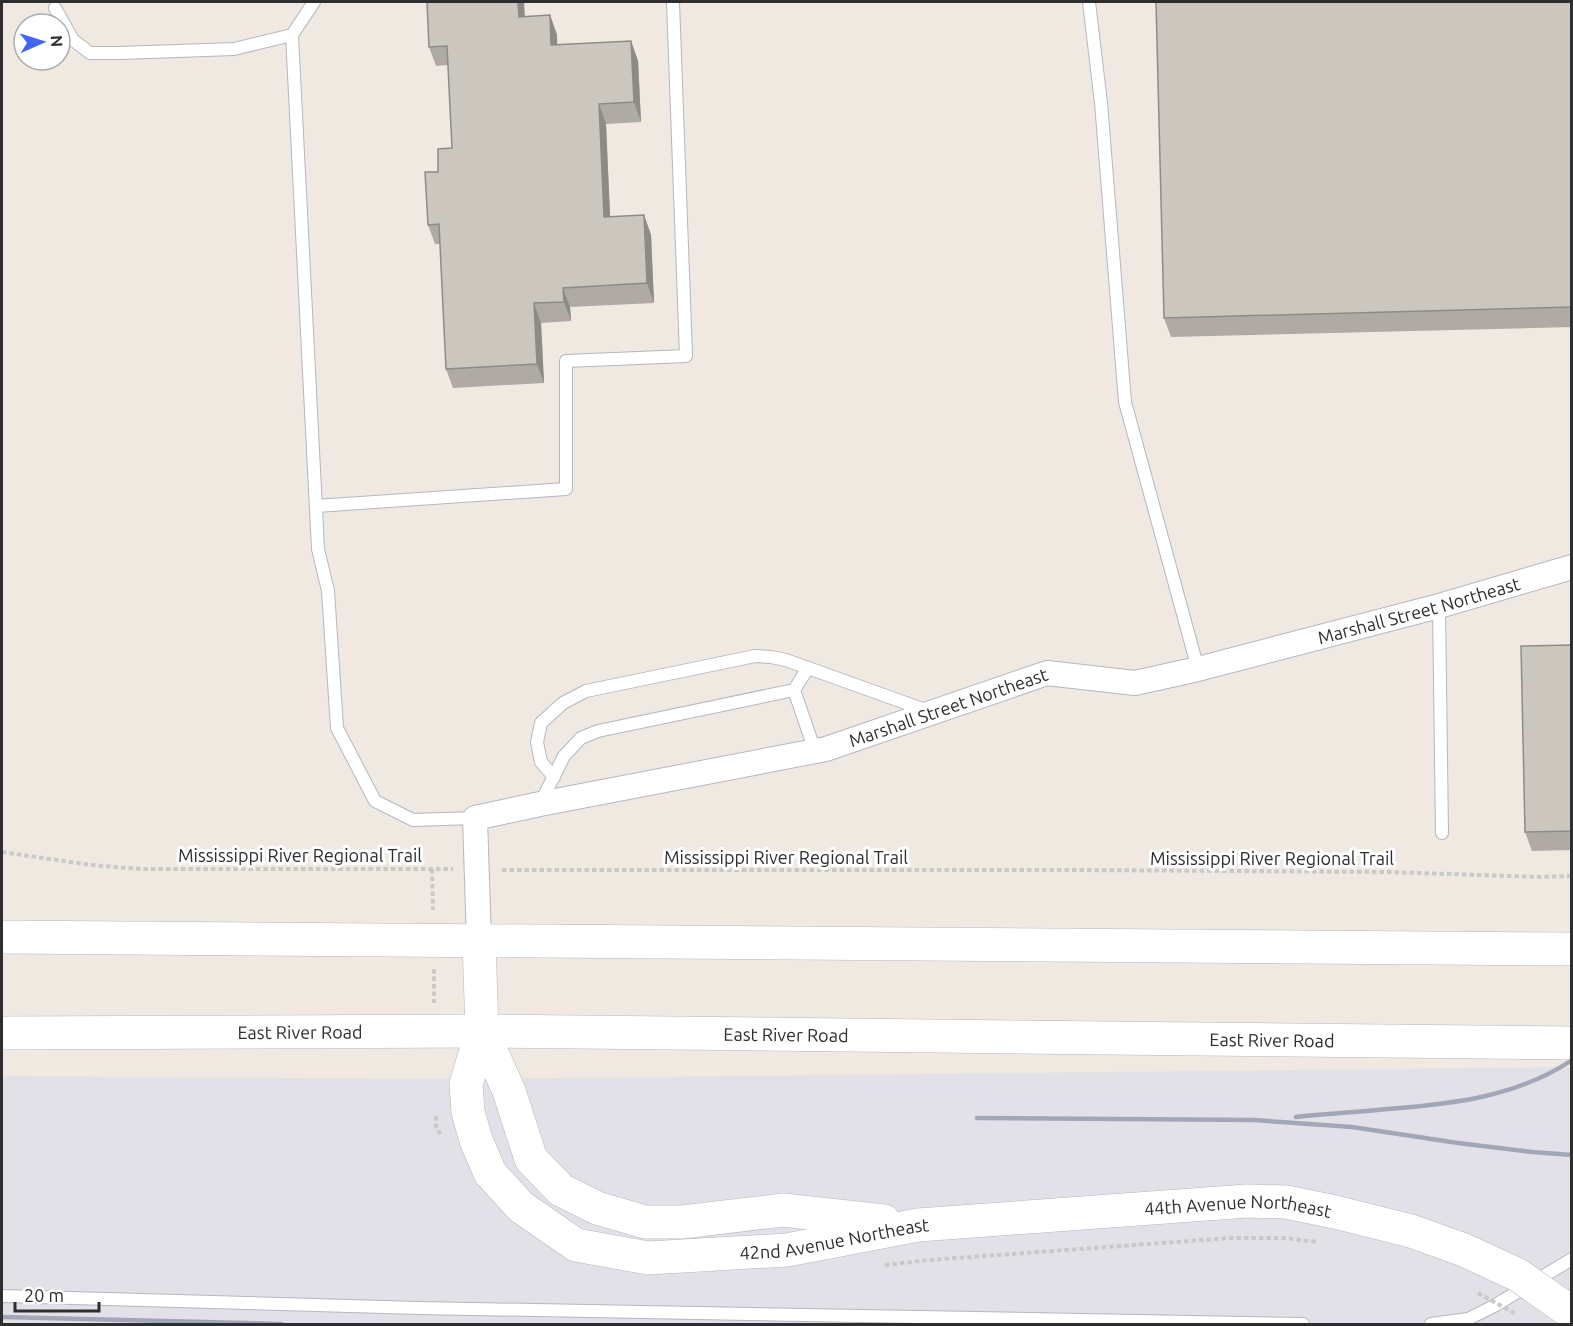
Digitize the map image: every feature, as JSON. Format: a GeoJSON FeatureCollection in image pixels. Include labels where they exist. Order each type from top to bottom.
{"type":"FeatureCollection","features":[{"type":"Feature","properties":{"kind":"street","name":"Marshall Street Northeast"},"geometry":{"type":"LineString","coordinates":[[476,818],[826,749],[1047,673],[1135,682],[1198,669],[1440,606],[1572,567]]}},
{"type":"Feature","properties":{"kind":"street"},"geometry":{"type":"LineString","coordinates":[[476,818],[479,940]]}},
{"type":"Feature","properties":{"kind":"street"},"geometry":{"type":"LineString","coordinates":[[2,937],[1572,949]]}},
{"type":"Feature","properties":{"kind":"street","name":"42nd Avenue Northeast"},"geometry":{"type":"LineString","coordinates":[[479,940],[482,1031],[466,1084],[468,1112],[476,1140],[490,1173],[521,1207],[576,1245],[648,1258],[787,1250],[918,1225]]}},
{"type":"Feature","properties":{"kind":"street","name":"42nd Avenue Northeast"},"geometry":{"type":"LineString","coordinates":[[482,1031],[509,1091],[531,1159],[561,1190],[597,1208],[645,1222],[682,1222],[783,1209],[918,1225]]}},
{"type":"Feature","properties":{"kind":"street","name":"East River Road"},"geometry":{"type":"LineString","coordinates":[[2,1033],[482,1031],[1572,1043]]}},
{"type":"Feature","properties":{"kind":"street","name":"44th Avenue Northeast"},"geometry":{"type":"LineString","coordinates":[[918,1225],[1247,1201],[1286,1202],[1412,1231],[1464,1250],[1518,1275],[1572,1313]]}},
{"type":"Feature","properties":{"kind":"lane"},"geometry":{"type":"LineString","coordinates":[[311,2],[292,35],[318,549],[328,591],[337,728],[375,801],[412,820],[476,818]]}},
{"type":"Feature","properties":{"kind":"lane"},"geometry":{"type":"LineString","coordinates":[[316,506],[566,489],[566,361],[686,356],[673,2]]}},
{"type":"Feature","properties":{"kind":"lane"},"geometry":{"type":"LineString","coordinates":[[1089,2],[1101,103],[1125,402],[1198,669]]}},
{"type":"Feature","properties":{"kind":"lane"},"geometry":{"type":"LineString","coordinates":[[56,8],[73,40],[90,53],[234,49],[292,35]]}},
{"type":"Feature","properties":{"kind":"lane"},"geometry":{"type":"LineString","coordinates":[[1440,606],[1442,833]]}},
{"type":"Feature","properties":{"kind":"lane"},"geometry":{"type":"LineString","coordinates":[[554,777],[541,762],[537,742],[542,723],[563,703],[586,692],[755,656],[771,657],[808,668],[931,712]]}},
{"type":"Feature","properties":{"kind":"lane"},"geometry":{"type":"LineString","coordinates":[[540,804],[564,756],[581,738],[598,731],[794,690],[808,668]]}},
{"type":"Feature","properties":{"kind":"lane"},"geometry":{"type":"LineString","coordinates":[[794,690],[815,751]]}},
{"type":"Feature","properties":{"kind":"lane"},"geometry":{"type":"LineString","coordinates":[[1431,1324],[1468,1319],[1572,1259]]}},
{"type":"Feature","properties":{"kind":"lane"},"geometry":{"type":"LineString","coordinates":[[2,1296],[431,1308],[1303,1324]]}},
{"type":"Feature","properties":{"kind":"path","name":"Mississippi River Regional Trail"},"geometry":{"type":"LineString","coordinates":[[2,852],[141,868],[1389,872],[1572,876]]}},
{"type":"Feature","properties":{"kind":"path"},"geometry":{"type":"LineString","coordinates":[[1474,1291],[1519,1316]]}},
{"type":"Feature","properties":{"kind":"shaded area"},"geometry":{"type":"Polygon","coordinates":[[[1571,1067],[1571,1324],[2,1324],[2,1076],[456,1079],[1571,1067]]]}},
{"type":"Feature","properties":{"kind":"building"},"geometry":{"type":"Polygon","coordinates":[[[427,2],[518,2],[519,17],[550,15],[551,45],[631,41],[634,102],[599,104],[604,217],[644,215],[647,283],[563,288],[564,302],[534,303],[537,364],[446,369],[439,224],[428,225],[425,172],[438,172],[438,149],[452,148],[447,46],[429,47],[427,2]]]}},
{"type":"Feature","properties":{"kind":"building"},"geometry":{"type":"Polygon","coordinates":[[[1156,2],[1572,2],[1572,307],[1164,318],[1156,2]]]}},
{"type":"Feature","properties":{"kind":"building"},"geometry":{"type":"Polygon","coordinates":[[[1572,645],[1572,831],[1525,832],[1521,646],[1572,645]]]}},
{"type":"Feature","properties":{"kind":"railway"},"geometry":{"type":"LineString","coordinates":[[1296,1117],[1436,1104],[1483,1097],[1529,1083],[1572,1060]]}},
{"type":"Feature","properties":{"kind":"railway"},"geometry":{"type":"LineString","coordinates":[[977,1118],[1254,1120],[1352,1127],[1458,1143],[1572,1155]]}},
{"type":"Feature","properties":{"kind":"railway"},"geometry":{"type":"LineString","coordinates":[[2,1317],[282,1324]]}}]}
